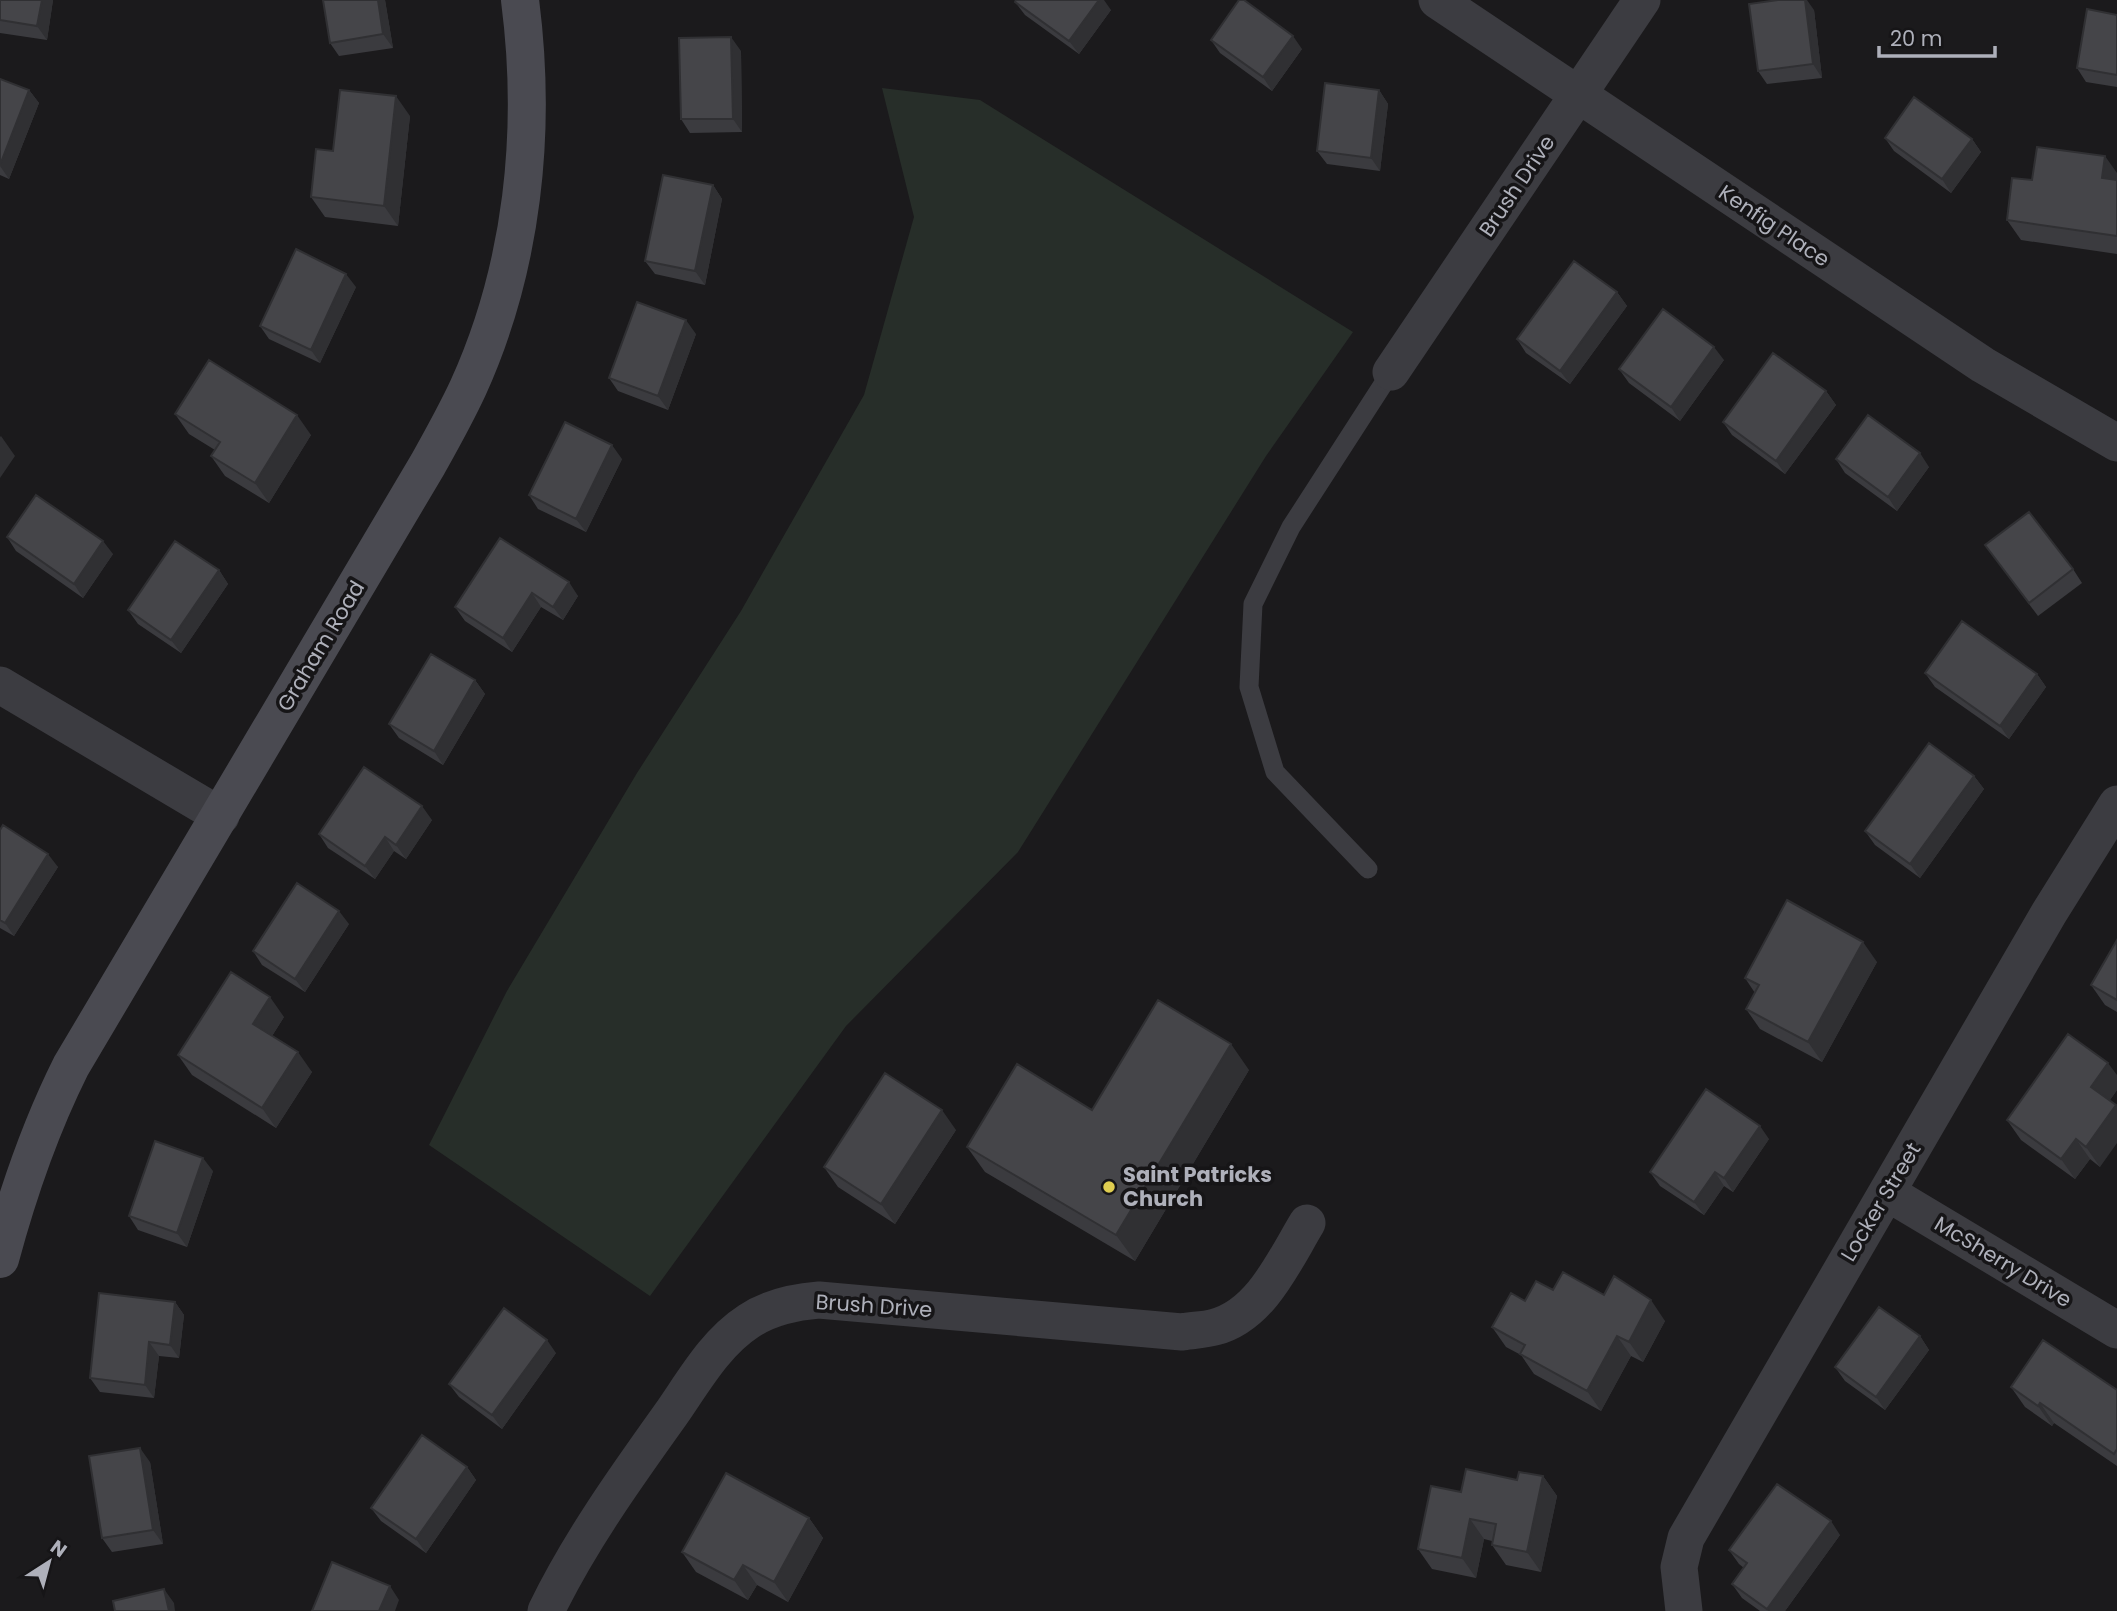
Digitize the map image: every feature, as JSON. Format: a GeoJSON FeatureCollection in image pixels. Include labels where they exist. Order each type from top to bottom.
{"type":"FeatureCollection","features":[{"type":"Feature","properties":{"kind":"street","name":"Graham Road"},"geometry":{"type":"LineString","coordinates":[[0,1259],[19,1190],[50,1110],[71,1066],[428,464],[468,387],[497,311],[516,232],[527,154],[528,76],[520,0]]}},
{"type":"Feature","properties":{"kind":"street","name":"Kenfig Place"},"geometry":{"type":"LineString","coordinates":[[1437,0],[1983,365],[2117,443]]}},
{"type":"Feature","properties":{"kind":"street","name":"Brush Drive"},"geometry":{"type":"LineString","coordinates":[[1391,372],[1642,0]]}},
{"type":"Feature","properties":{"kind":"street"},"geometry":{"type":"LineString","coordinates":[[0,685],[221,816]]}},
{"type":"Feature","properties":{"kind":"street","name":"Locker Street"},"geometry":{"type":"LineString","coordinates":[[1684,1611],[1679,1567],[1686,1538],[2049,913],[2117,804]]}},
{"type":"Feature","properties":{"kind":"street","name":"McSherry Drive"},"geometry":{"type":"LineString","coordinates":[[1888,1193],[2117,1330]]}},
{"type":"Feature","properties":{"kind":"street","name":"Brush Drive"},"geometry":{"type":"LineString","coordinates":[[545,1611],[613,1495],[722,1342],[750,1320],[787,1303],[819,1300],[1182,1332],[1216,1327],[1243,1313],[1266,1289],[1307,1223]]}},
{"type":"Feature","properties":{"kind":"lane"},"geometry":{"type":"LineString","coordinates":[[1368,869],[1275,772],[1249,687],[1253,604],[1291,527],[1391,372]]}},
{"type":"Feature","properties":{"kind":"shaded area"},"geometry":{"type":"Polygon","coordinates":[[[882,88],[980,100],[1353,332],[1266,456],[1018,852],[846,1026],[650,1296],[429,1145],[507,991],[637,773],[741,611],[864,395],[914,217],[882,88]]]}},
{"type":"Feature","properties":{"kind":"building"},"geometry":{"type":"Polygon","coordinates":[[[0,0],[42,0],[37,26],[0,20],[0,0]]]}},
{"type":"Feature","properties":{"kind":"building"},"geometry":{"type":"Polygon","coordinates":[[[323,0],[378,0],[383,34],[330,43],[323,0]]]}},
{"type":"Feature","properties":{"kind":"building"},"geometry":{"type":"Polygon","coordinates":[[[1099,0],[1069,41],[1015,2],[1099,0]]]}},
{"type":"Feature","properties":{"kind":"building"},"geometry":{"type":"Polygon","coordinates":[[[1239,0],[1244,0],[1293,36],[1263,77],[1211,40],[1239,0]]]}},
{"type":"Feature","properties":{"kind":"building"},"geometry":{"type":"Polygon","coordinates":[[[1805,0],[1813,64],[1758,71],[1749,4],[1805,0]]]}},
{"type":"Feature","properties":{"kind":"building"},"geometry":{"type":"Polygon","coordinates":[[[2087,9],[2117,15],[2117,75],[2077,68],[2087,9]]]}},
{"type":"Feature","properties":{"kind":"building"},"geometry":{"type":"Polygon","coordinates":[[[731,37],[733,119],[681,119],[679,38],[731,37]]]}},
{"type":"Feature","properties":{"kind":"building"},"geometry":{"type":"Polygon","coordinates":[[[0,79],[29,90],[0,165],[0,79]]]}},
{"type":"Feature","properties":{"kind":"building"},"geometry":{"type":"Polygon","coordinates":[[[1325,83],[1379,90],[1371,158],[1317,151],[1325,83]]]}},
{"type":"Feature","properties":{"kind":"building"},"geometry":{"type":"Polygon","coordinates":[[[340,90],[396,96],[384,206],[311,197],[316,149],[333,151],[340,90]]]}},
{"type":"Feature","properties":{"kind":"building"},"geometry":{"type":"Polygon","coordinates":[[[1914,97],[1972,139],[1942,179],[1885,138],[1914,97]]]}},
{"type":"Feature","properties":{"kind":"building"},"geometry":{"type":"Polygon","coordinates":[[[2037,147],[2105,156],[2102,178],[2117,180],[2117,236],[2007,220],[2012,178],[2032,180],[2037,147]]]}},
{"type":"Feature","properties":{"kind":"building"},"geometry":{"type":"Polygon","coordinates":[[[663,175],[713,185],[695,271],[645,261],[663,175]]]}},
{"type":"Feature","properties":{"kind":"building"},"geometry":{"type":"Polygon","coordinates":[[[296,249],[346,274],[311,350],[260,326],[296,249]]]}},
{"type":"Feature","properties":{"kind":"building"},"geometry":{"type":"Polygon","coordinates":[[[1574,261],[1617,292],[1560,371],[1517,339],[1574,261]]]}},
{"type":"Feature","properties":{"kind":"building"},"geometry":{"type":"Polygon","coordinates":[[[637,302],[686,320],[658,396],[609,378],[637,302]]]}},
{"type":"Feature","properties":{"kind":"building"},"geometry":{"type":"Polygon","coordinates":[[[1663,309],[1714,347],[1671,407],[1619,369],[1663,309]]]}},
{"type":"Feature","properties":{"kind":"building"},"geometry":{"type":"Polygon","coordinates":[[[1773,353],[1826,391],[1776,461],[1723,422],[1773,353]]]}},
{"type":"Feature","properties":{"kind":"building"},"geometry":{"type":"Polygon","coordinates":[[[209,360],[297,415],[255,483],[211,456],[220,442],[175,414],[209,360]]]}},
{"type":"Feature","properties":{"kind":"building"},"geometry":{"type":"Polygon","coordinates":[[[1868,415],[1920,453],[1888,497],[1836,459],[1868,415]]]}},
{"type":"Feature","properties":{"kind":"building"},"geometry":{"type":"Polygon","coordinates":[[[565,422],[612,445],[576,519],[529,495],[565,422]]]}},
{"type":"Feature","properties":{"kind":"building"},"geometry":{"type":"Polygon","coordinates":[[[36,495],[103,541],[74,584],[7,537],[36,495]]]}},
{"type":"Feature","properties":{"kind":"building"},"geometry":{"type":"Polygon","coordinates":[[[2029,512],[2073,569],[2029,603],[1985,545],[2029,512]]]}},
{"type":"Feature","properties":{"kind":"building"},"geometry":{"type":"Polygon","coordinates":[[[500,538],[569,582],[553,607],[532,593],[503,638],[455,607],[500,538]]]}},
{"type":"Feature","properties":{"kind":"building"},"geometry":{"type":"Polygon","coordinates":[[[175,541],[219,570],[171,640],[128,610],[175,541]]]}},
{"type":"Feature","properties":{"kind":"building"},"geometry":{"type":"Polygon","coordinates":[[[1962,621],[2037,674],[2000,726],[1925,673],[1962,621]]]}},
{"type":"Feature","properties":{"kind":"building"},"geometry":{"type":"Polygon","coordinates":[[[431,654],[475,680],[434,751],[389,724],[431,654]]]}},
{"type":"Feature","properties":{"kind":"building"},"geometry":{"type":"Polygon","coordinates":[[[1929,743],[1974,776],[1910,864],[1865,831],[1929,743]]]}},
{"type":"Feature","properties":{"kind":"building"},"geometry":{"type":"Polygon","coordinates":[[[364,767],[422,806],[396,845],[385,837],[365,866],[319,834],[364,767]]]}},
{"type":"Feature","properties":{"kind":"building"},"geometry":{"type":"Polygon","coordinates":[[[3,825],[48,854],[5,923],[0,920],[0,830],[3,825]]]}},
{"type":"Feature","properties":{"kind":"building"},"geometry":{"type":"Polygon","coordinates":[[[297,883],[339,911],[295,979],[253,951],[297,883]]]}},
{"type":"Feature","properties":{"kind":"building"},"geometry":{"type":"Polygon","coordinates":[[[1787,900],[1863,942],[1808,1042],[1746,1009],[1759,985],[1745,978],[1787,900]]]}},
{"type":"Feature","properties":{"kind":"building"},"geometry":{"type":"Polygon","coordinates":[[[2117,940],[2117,1000],[2091,985],[2117,940]]]}},
{"type":"Feature","properties":{"kind":"building"},"geometry":{"type":"Polygon","coordinates":[[[231,972],[270,997],[253,1024],[298,1052],[262,1108],[178,1055],[231,972]]]}},
{"type":"Feature","properties":{"kind":"building"},"geometry":{"type":"Polygon","coordinates":[[[1158,1000],[1231,1044],[1116,1235],[967,1147],[1017,1064],[1092,1110],[1158,1000]]]}},
{"type":"Feature","properties":{"kind":"building"},"geometry":{"type":"Polygon","coordinates":[[[2068,1034],[2108,1063],[2091,1087],[2116,1105],[2086,1147],[2076,1139],[2061,1159],[2007,1120],[2068,1034]]]}},
{"type":"Feature","properties":{"kind":"building"},"geometry":{"type":"Polygon","coordinates":[[[885,1073],[942,1110],[881,1204],[824,1167],[885,1073]]]}},
{"type":"Feature","properties":{"kind":"building"},"geometry":{"type":"Polygon","coordinates":[[[1706,1089],[1760,1126],[1724,1178],[1715,1172],[1694,1202],[1650,1172],[1706,1089]]]}},
{"type":"Feature","properties":{"kind":"building"},"geometry":{"type":"Polygon","coordinates":[[[155,1141],[203,1158],[177,1233],[129,1216],[155,1141]]]}},
{"type":"Feature","properties":{"kind":"building"},"geometry":{"type":"Polygon","coordinates":[[[1563,1272],[1604,1295],[1614,1276],[1651,1300],[1629,1342],[1617,1336],[1587,1391],[1520,1354],[1525,1345],[1492,1327],[1511,1293],[1525,1301],[1536,1281],[1553,1290],[1563,1272]]]}},
{"type":"Feature","properties":{"kind":"building"},"geometry":{"type":"Polygon","coordinates":[[[99,1293],[175,1302],[170,1345],[149,1342],[145,1385],[90,1378],[99,1293]]]}},
{"type":"Feature","properties":{"kind":"building"},"geometry":{"type":"Polygon","coordinates":[[[1879,1307],[1920,1336],[1876,1397],[1835,1367],[1879,1307]]]}},
{"type":"Feature","properties":{"kind":"building"},"geometry":{"type":"Polygon","coordinates":[[[504,1308],[547,1340],[492,1415],[449,1384],[504,1308]]]}},
{"type":"Feature","properties":{"kind":"building"},"geometry":{"type":"Polygon","coordinates":[[[2043,1340],[2117,1390],[2117,1449],[2114,1454],[2040,1403],[2038,1406],[2011,1387],[2043,1340]]]}},
{"type":"Feature","properties":{"kind":"building"},"geometry":{"type":"Polygon","coordinates":[[[422,1435],[467,1467],[416,1539],[371,1508],[422,1435]]]}},
{"type":"Feature","properties":{"kind":"building"},"geometry":{"type":"Polygon","coordinates":[[[140,1448],[153,1530],[102,1538],[89,1456],[140,1448]]]}},
{"type":"Feature","properties":{"kind":"building"},"geometry":{"type":"Polygon","coordinates":[[[1466,1469],[1517,1480],[1519,1472],[1543,1476],[1527,1552],[1492,1545],[1496,1524],[1470,1519],[1462,1558],[1418,1549],[1431,1486],[1461,1492],[1466,1469]]]}},
{"type":"Feature","properties":{"kind":"building"},"geometry":{"type":"Polygon","coordinates":[[[726,1473],[809,1518],[774,1582],[743,1565],[734,1580],[682,1552],[726,1473]]]}},
{"type":"Feature","properties":{"kind":"building"},"geometry":{"type":"Polygon","coordinates":[[[1777,1484],[1831,1521],[1767,1609],[1732,1584],[1747,1563],[1729,1550],[1777,1484]]]}},
{"type":"Feature","properties":{"kind":"building"},"geometry":{"type":"Polygon","coordinates":[[[332,1562],[390,1586],[379,1611],[312,1611],[332,1562]]]}},
{"type":"Feature","properties":{"kind":"building"},"geometry":{"type":"Polygon","coordinates":[[[164,1589],[169,1611],[115,1611],[113,1601],[164,1589]]]}},
{"type":"Feature","properties":{"kind":"place","name":"Saint Patricks Church"},"geometry":{"type":"Point","coordinates":[1109,1187]}}]}
